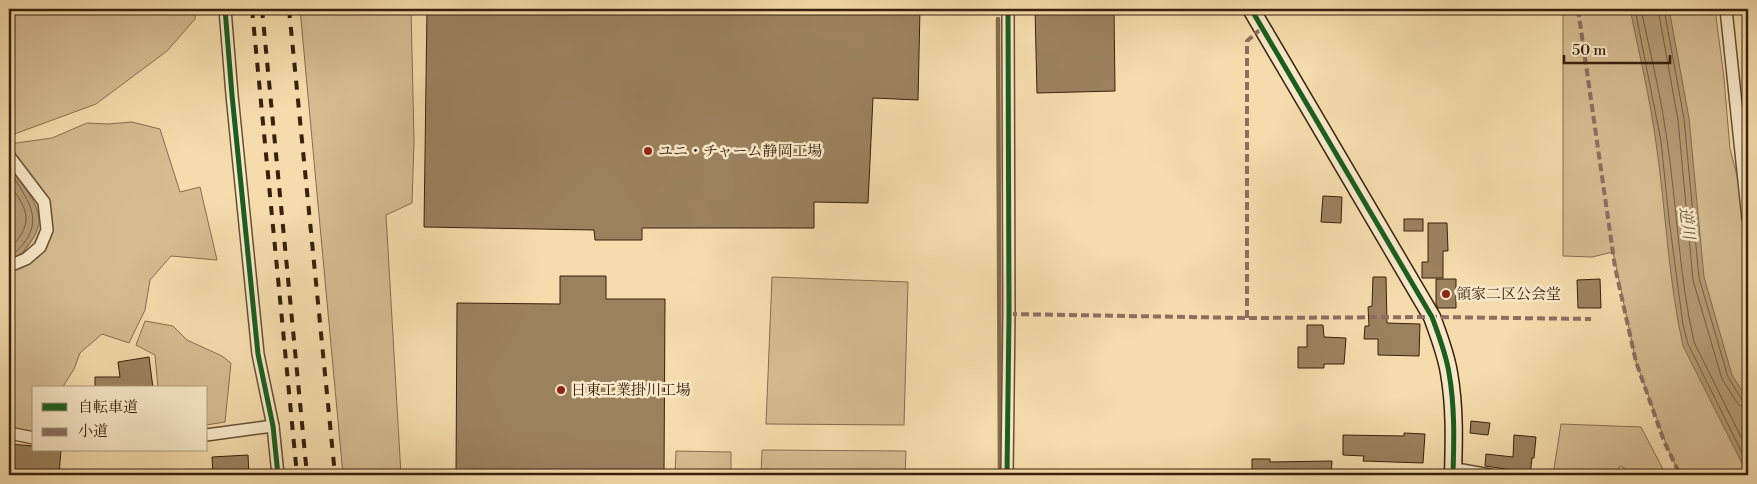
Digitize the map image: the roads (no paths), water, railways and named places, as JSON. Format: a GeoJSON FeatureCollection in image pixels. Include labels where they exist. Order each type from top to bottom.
{"type":"FeatureCollection","features":[{"type":"Feature","properties":{"kind":"street"},"geometry":{"type":"LineString","coordinates":[[225,9],[258,354],[273,426],[278,475]]}},
{"type":"Feature","properties":{"kind":"street"},"geometry":{"type":"LineString","coordinates":[[1007,475],[1009,314],[1008,9]]}},
{"type":"Feature","properties":{"kind":"street"},"geometry":{"type":"LineString","coordinates":[[1251,9],[1432,317],[1449,373],[1453,408],[1453,473],[1462,470],[1490,475]]}},
{"type":"Feature","properties":{"kind":"street"},"geometry":{"type":"LineString","coordinates":[[1726,9],[1748,219]]}},
{"type":"Feature","properties":{"kind":"street"},"geometry":{"type":"LineString","coordinates":[[9,156],[44,202],[47,230],[40,247],[26,259],[9,266]]}},
{"type":"Feature","properties":{"kind":"street"},"geometry":{"type":"LineString","coordinates":[[208,435],[273,426]]}},
{"type":"Feature","properties":{"kind":"street"},"geometry":{"type":"LineString","coordinates":[[9,433],[32,438]]}},
{"type":"Feature","properties":{"kind":"water","name":"逆川"},"geometry":{"type":"Polygon","coordinates":[[[1630,9],[1669,9],[1689,118],[1704,277],[1732,375],[1748,400],[1748,475],[1683,346],[1674,295],[1654,126],[1630,9]]]}},
{"type":"Feature","properties":{"kind":"water"},"geometry":{"type":"Polygon","coordinates":[[[9,157],[34,202],[38,213],[39,225],[24,251],[16,259],[9,260],[9,157]]]}},
{"type":"Feature","properties":{"kind":"waterway"},"geometry":{"type":"LineString","coordinates":[[998,19],[1000,475]]}},
{"type":"Feature","properties":{"kind":"railway"},"geometry":{"type":"LineString","coordinates":[[252,9],[297,475]]}},
{"type":"Feature","properties":{"kind":"railway"},"geometry":{"type":"LineString","coordinates":[[262,9],[307,475]]}},
{"type":"Feature","properties":{"kind":"railway"},"geometry":{"type":"LineString","coordinates":[[289,9],[335,475]]}},
{"type":"Feature","properties":{"kind":"place","name":"ユニ・チャーム静岡工場"},"geometry":{"type":"Point","coordinates":[648,151]}},
{"type":"Feature","properties":{"kind":"place","name":"領家二区公会堂"},"geometry":{"type":"Point","coordinates":[1446,294]}},
{"type":"Feature","properties":{"kind":"place","name":"日東工業掛川工場"},"geometry":{"type":"Point","coordinates":[561,390]}}]}
